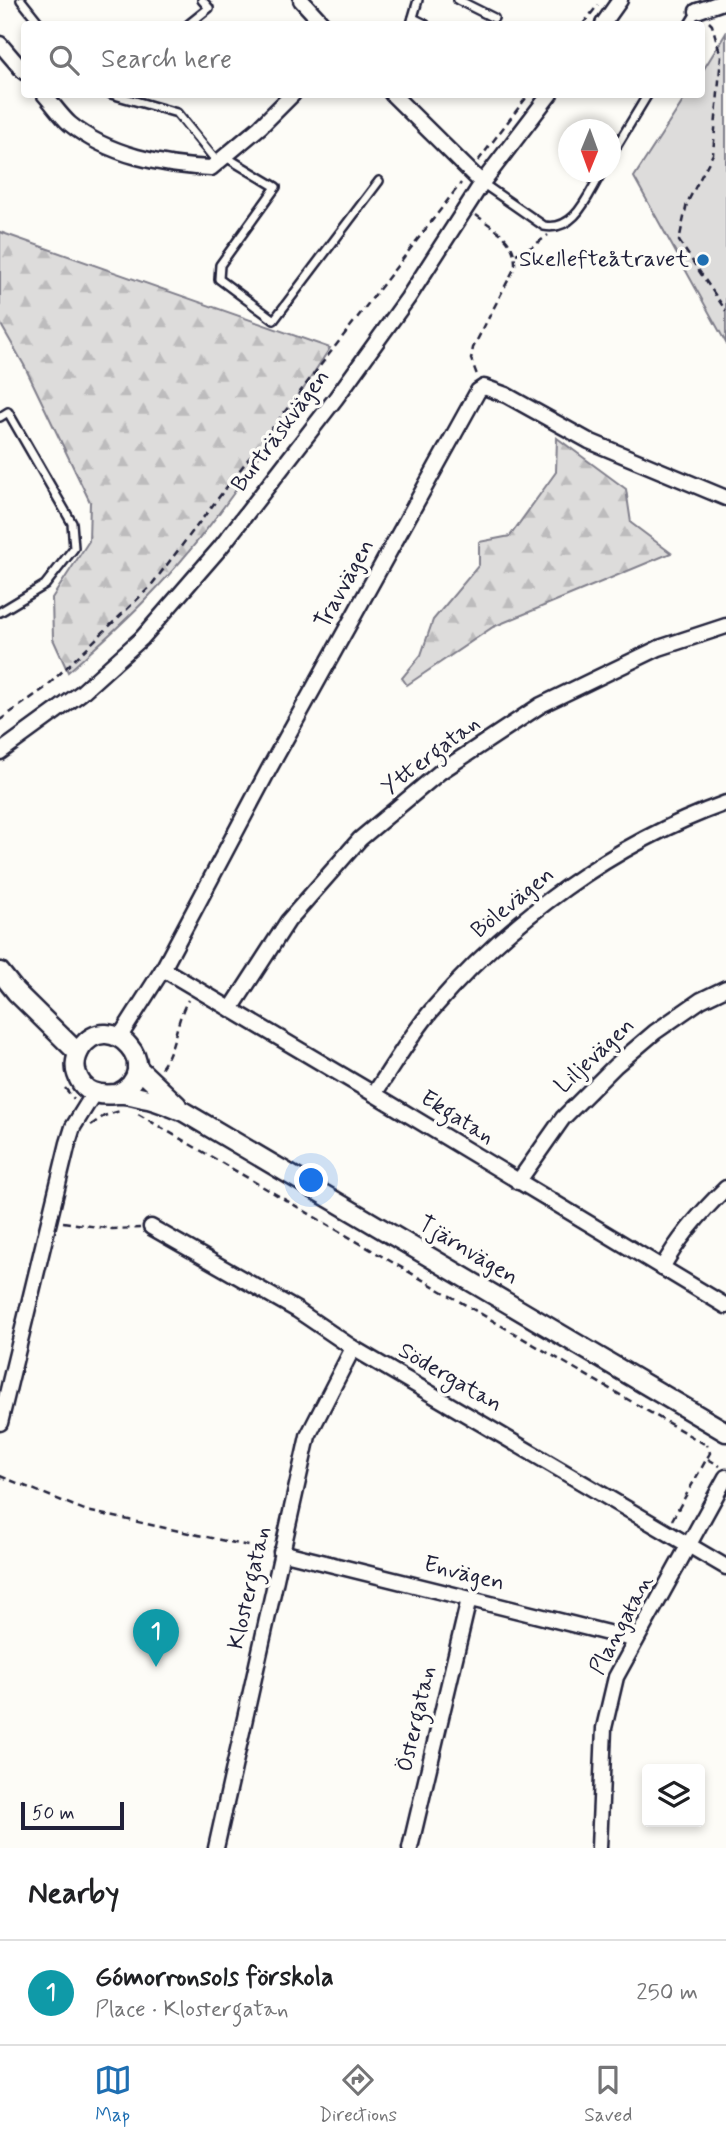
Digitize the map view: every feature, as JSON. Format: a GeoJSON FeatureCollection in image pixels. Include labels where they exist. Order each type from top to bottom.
{"type":"FeatureCollection","features":[{"type":"Feature","properties":{"kind":"street"},"geometry":{"type":"LineString","coordinates":[[301,0],[320,21]]}},
{"type":"Feature","properties":{"kind":"street"},"geometry":{"type":"LineString","coordinates":[[605,21],[621,0]]}},
{"type":"Feature","properties":{"kind":"street"},"geometry":{"type":"LineString","coordinates":[[697,10],[726,1]]}},
{"type":"Feature","properties":{"kind":"street"},"geometry":{"type":"LineString","coordinates":[[0,44],[21,68]]}},
{"type":"Feature","properties":{"kind":"street"},"geometry":{"type":"LineString","coordinates":[[47,98],[70,124],[114,147],[174,166],[211,167],[289,98]]}},
{"type":"Feature","properties":{"kind":"street"},"geometry":{"type":"LineString","coordinates":[[396,98],[482,183]]}},
{"type":"Feature","properties":{"kind":"street","name":"Burträskvägen"},"geometry":{"type":"LineString","coordinates":[[0,751],[81,693],[142,638],[220,548],[336,398],[408,298],[482,183],[547,98]]}},
{"type":"Feature","properties":{"kind":"street"},"geometry":{"type":"LineString","coordinates":[[484,387],[506,395],[589,440],[726,498]]}},
{"type":"Feature","properties":{"kind":"street","name":"Travvägen"},"geometry":{"type":"LineString","coordinates":[[119,1038],[163,970],[269,769],[478,391],[484,387]]}},
{"type":"Feature","properties":{"kind":"street","name":"Yttergatan"},"geometry":{"type":"LineString","coordinates":[[231,1009],[288,921],[360,839],[440,772],[541,705],[659,648],[726,625]]}},
{"type":"Feature","properties":{"kind":"street","name":"Bölevägen"},"geometry":{"type":"LineString","coordinates":[[374,1094],[431,1011],[482,957],[520,924],[561,892],[639,843],[703,811],[726,803]]}},
{"type":"Feature","properties":{"kind":"street","name":"Ekgatan"},"geometry":{"type":"LineString","coordinates":[[163,970],[726,1306]]}},
{"type":"Feature","properties":{"kind":"street"},"geometry":{"type":"LineString","coordinates":[[0,972],[16,992],[78,1054]]}},
{"type":"Feature","properties":{"kind":"street","name":"Liljevägen"},"geometry":{"type":"LineString","coordinates":[[518,1182],[563,1118],[615,1066],[655,1032],[701,1000],[726,988]]}},
{"type":"Feature","properties":{"kind":"street"},"geometry":{"type":"LineString","coordinates":[[0,1423],[73,1127],[89,1099],[77,1073],[78,1054],[86,1043],[94,1038],[109,1035],[119,1038],[134,1052],[137,1067],[131,1083],[117,1094],[89,1099]]}},
{"type":"Feature","properties":{"kind":"street","name":"Tjärnvägen"},"geometry":{"type":"LineString","coordinates":[[137,1067],[184,1112]]}},
{"type":"Feature","properties":{"kind":"street","name":"Tjärnvägen"},"geometry":{"type":"LineString","coordinates":[[117,1094],[150,1099],[184,1112],[722,1430]]}},
{"type":"Feature","properties":{"kind":"street"},"geometry":{"type":"LineString","coordinates":[[662,1268],[676,1242],[726,1188]]}},
{"type":"Feature","properties":{"kind":"street","name":"Södergatan"},"geometry":{"type":"LineString","coordinates":[[151,1227],[297,1310],[353,1348],[726,1567]]}},
{"type":"Feature","properties":{"kind":"street","name":"Klostergatan"},"geometry":{"type":"LineString","coordinates":[[216,1848],[308,1436],[353,1348]]}},
{"type":"Feature","properties":{"kind":"street","name":"Plangatan"},"geometry":{"type":"LineString","coordinates":[[599,1848],[604,1728],[616,1677],[726,1477]]}},
{"type":"Feature","properties":{"kind":"street","name":"Envägen"},"geometry":{"type":"LineString","coordinates":[[281,1552],[636,1640]]}},
{"type":"Feature","properties":{"kind":"street","name":"Östergatan"},"geometry":{"type":"LineString","coordinates":[[410,1848],[469,1599]]}},
{"type":"Feature","properties":{"kind":"lane"},"geometry":{"type":"LineString","coordinates":[[21,0],[38,21]]}},
{"type":"Feature","properties":{"kind":"lane"},"geometry":{"type":"LineString","coordinates":[[193,21],[209,8],[202,0]]}},
{"type":"Feature","properties":{"kind":"lane"},"geometry":{"type":"LineString","coordinates":[[412,21],[418,0]]}},
{"type":"Feature","properties":{"kind":"lane"},"geometry":{"type":"LineString","coordinates":[[458,0],[494,18]]}},
{"type":"Feature","properties":{"kind":"lane"},"geometry":{"type":"LineString","coordinates":[[691,21],[697,10]]}},
{"type":"Feature","properties":{"kind":"lane"},"geometry":{"type":"LineString","coordinates":[[125,98],[177,113],[222,160],[276,187],[220,265],[219,279],[274,320],[379,181]]}},
{"type":"Feature","properties":{"kind":"lane"},"geometry":{"type":"LineString","coordinates":[[621,139],[646,98]]}},
{"type":"Feature","properties":{"kind":"lane"},"geometry":{"type":"LineString","coordinates":[[482,183],[544,226],[553,228],[565,225],[575,216],[595,182]]}},
{"type":"Feature","properties":{"kind":"lane"},"geometry":{"type":"LineString","coordinates":[[0,417],[8,412],[66,512],[72,523],[74,548],[45,585],[0,612]]}},
{"type":"Feature","properties":{"kind":"path"},"geometry":{"type":"LineString","coordinates":[[585,21],[602,0]]}},
{"type":"Feature","properties":{"kind":"path"},"geometry":{"type":"LineString","coordinates":[[697,10],[712,25],[721,56],[713,154],[687,203],[679,242],[726,311]]}},
{"type":"Feature","properties":{"kind":"path"},"geometry":{"type":"LineString","coordinates":[[0,720],[45,688],[149,588],[526,98]]}},
{"type":"Feature","properties":{"kind":"path"},"geometry":{"type":"LineString","coordinates":[[466,209],[511,243],[516,254],[515,267],[473,348],[471,359],[484,387]]}},
{"type":"Feature","properties":{"kind":"path"},"geometry":{"type":"LineString","coordinates":[[516,254],[547,238],[553,228]]}},
{"type":"Feature","properties":{"kind":"path"},"geometry":{"type":"LineString","coordinates":[[64,1085],[70,1097],[89,1099],[104,1116]]}},
{"type":"Feature","properties":{"kind":"path"},"geometry":{"type":"LineString","coordinates":[[137,1113],[706,1445],[710,1453],[665,1531]]}},
{"type":"Feature","properties":{"kind":"path"},"geometry":{"type":"LineString","coordinates":[[49,1220],[111,1229],[151,1227]]}},
{"type":"Feature","properties":{"kind":"path"},"geometry":{"type":"LineString","coordinates":[[706,1445],[722,1430]]}},
{"type":"Feature","properties":{"kind":"path"},"geometry":{"type":"LineString","coordinates":[[707,1458],[726,1470]]}},
{"type":"Feature","properties":{"kind":"path"},"geometry":{"type":"LineString","coordinates":[[0,1476],[88,1511],[281,1552]]}},
{"type":"Feature","properties":{"kind":"green space","name":"Skellefteåtravet"},"geometry":{"type":"Polygon","coordinates":[[[726,33],[726,343],[634,177],[685,98],[705,98],[705,67],[726,33]]]}},
{"type":"Feature","properties":{"kind":"green space"},"geometry":{"type":"Polygon","coordinates":[[[0,232],[330,348],[246,476],[176,567],[140,605],[68,672],[53,639],[52,598],[89,541],[90,502],[24,365],[0,323],[0,232]]]}},
{"type":"Feature","properties":{"kind":"green space"},"geometry":{"type":"Polygon","coordinates":[[[557,438],[626,489],[631,523],[671,553],[493,627],[407,685],[402,678],[421,655],[433,620],[479,565],[479,542],[510,536],[556,472],[557,438]]]}},
{"type":"Feature","properties":{"kind":"place","name":"Skellefteåtravet"},"geometry":{"type":"Point","coordinates":[703,260]}},
{"type":"Feature","properties":{"kind":"place","name":"Gómorronsols förskola"},"geometry":{"type":"Point","coordinates":[156,1667]}}]}
